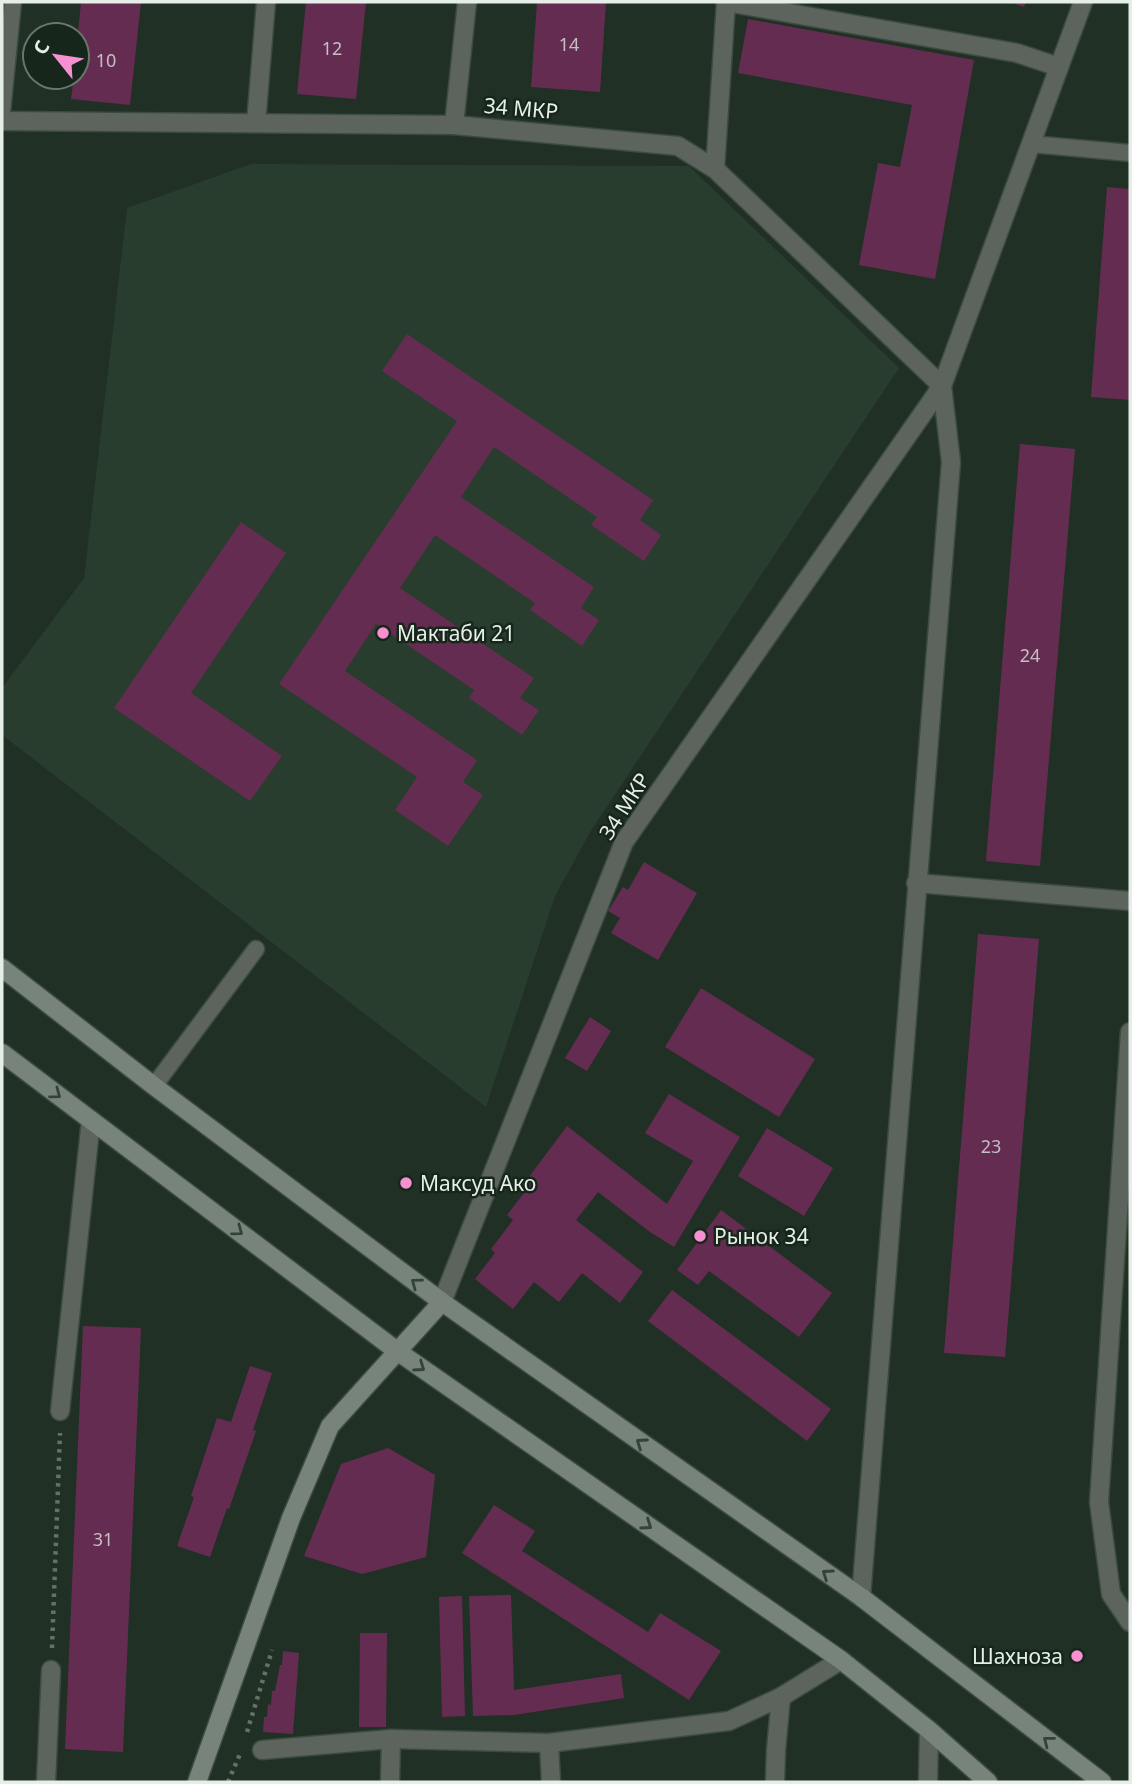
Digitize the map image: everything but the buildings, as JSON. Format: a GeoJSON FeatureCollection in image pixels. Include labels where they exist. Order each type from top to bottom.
{"type":"FeatureCollection","features":[{"type":"Feature","properties":{"kind":"main road"},"geometry":{"type":"LineString","coordinates":[[2,968],[442,1302],[861,1597],[1102,1782]]}},
{"type":"Feature","properties":{"kind":"main road"},"geometry":{"type":"LineString","coordinates":[[2,1053],[397,1351],[841,1660],[929,1730],[988,1782]]}},
{"type":"Feature","properties":{"kind":"main road"},"geometry":{"type":"LineString","coordinates":[[197,1782],[291,1518],[330,1426],[442,1302]]}},
{"type":"Feature","properties":{"kind":"street"},"geometry":{"type":"LineString","coordinates":[[256,123],[267,2]]}},
{"type":"Feature","properties":{"kind":"street"},"geometry":{"type":"LineString","coordinates":[[454,125],[467,2]]}},
{"type":"Feature","properties":{"kind":"street"},"geometry":{"type":"LineString","coordinates":[[715,169],[726,2],[1017,53],[1059,67]]}},
{"type":"Feature","properties":{"kind":"street","name":"34 МКР"},"geometry":{"type":"LineString","coordinates":[[442,1302],[624,842],[942,386],[1083,2]]}},
{"type":"Feature","properties":{"kind":"street","name":"34 МКР"},"geometry":{"type":"LineString","coordinates":[[2,121],[454,125],[678,145],[715,169],[942,386],[951,462],[861,1597]]}},
{"type":"Feature","properties":{"kind":"street"},"geometry":{"type":"LineString","coordinates":[[916,883],[1130,901]]}},
{"type":"Feature","properties":{"kind":"street"},"geometry":{"type":"LineString","coordinates":[[1130,1032],[1099,1503],[1111,1594],[1130,1622]]}},
{"type":"Feature","properties":{"kind":"street"},"geometry":{"type":"LineString","coordinates":[[61,1411],[90,1120]]}},
{"type":"Feature","properties":{"kind":"street"},"geometry":{"type":"LineString","coordinates":[[262,1750],[391,1739],[550,1743],[729,1721],[781,1697],[841,1660]]}},
{"type":"Feature","properties":{"kind":"street"},"geometry":{"type":"LineString","coordinates":[[46,1782],[51,1670]]}},
{"type":"Feature","properties":{"kind":"street"},"geometry":{"type":"LineString","coordinates":[[775,1782],[781,1697]]}},
{"type":"Feature","properties":{"kind":"street"},"geometry":{"type":"LineString","coordinates":[[928,1782],[929,1730]]}},
{"type":"Feature","properties":{"kind":"street"},"geometry":{"type":"LineString","coordinates":[[390,1782],[391,1739]]}},
{"type":"Feature","properties":{"kind":"street"},"geometry":{"type":"LineString","coordinates":[[550,1743],[551,1782]]}},
{"type":"Feature","properties":{"kind":"lane"},"geometry":{"type":"LineString","coordinates":[[2,112],[13,2]]}},
{"type":"Feature","properties":{"kind":"lane"},"geometry":{"type":"LineString","coordinates":[[1031,145],[1130,153]]}},
{"type":"Feature","properties":{"kind":"lane"},"geometry":{"type":"LineString","coordinates":[[154,1086],[256,949]]}},
{"type":"Feature","properties":{"kind":"path"},"geometry":{"type":"LineString","coordinates":[[51,1670],[61,1411]]}},
{"type":"Feature","properties":{"kind":"shaded area","name":"Мактаби 21"},"geometry":{"type":"Polygon","coordinates":[[[251,164],[689,166],[899,368],[592,829],[555,896],[486,1107],[2,735],[2,688],[84,578],[127,208],[251,164]]]}},
{"type":"Feature","properties":{"kind":"place","name":"Мактаби 21"},"geometry":{"type":"Point","coordinates":[383,633]}},
{"type":"Feature","properties":{"kind":"place","name":"Максуд Ако"},"geometry":{"type":"Point","coordinates":[406,1183]}},
{"type":"Feature","properties":{"kind":"place","name":"Рынок 34"},"geometry":{"type":"Point","coordinates":[700,1236]}},
{"type":"Feature","properties":{"kind":"place","name":"Шахноза"},"geometry":{"type":"Point","coordinates":[1077,1656]}}]}
